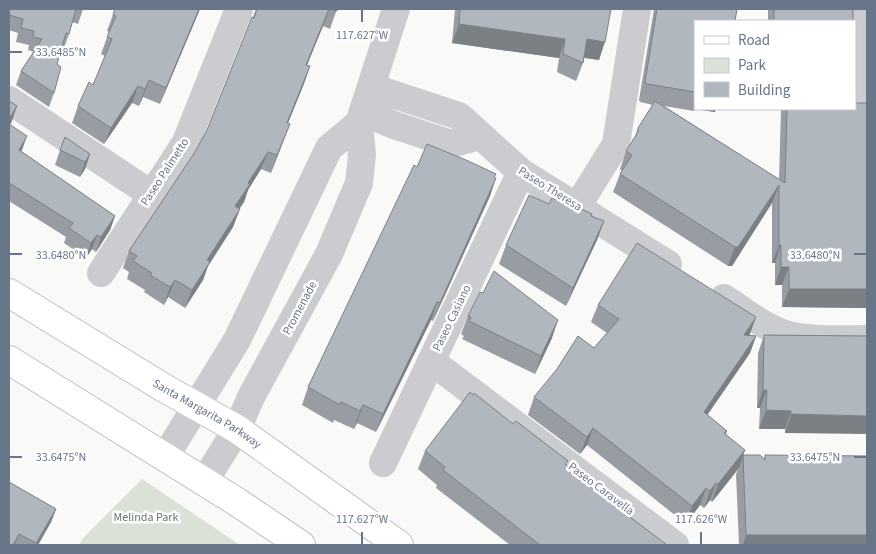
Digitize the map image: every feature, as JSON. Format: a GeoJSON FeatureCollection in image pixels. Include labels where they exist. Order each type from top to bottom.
{"type":"FeatureCollection","features":[{"type":"Feature","properties":{"kind":"main road","name":"Santa Margarita Parkway"},"geometry":{"type":"LineString","coordinates":[[9,293],[237,429],[398,545]]}},
{"type":"Feature","properties":{"kind":"main road"},"geometry":{"type":"LineString","coordinates":[[9,360],[301,545]]}},
{"type":"Feature","properties":{"kind":"street","name":"Paseo Palmetto"},"geometry":{"type":"LineString","coordinates":[[101,273],[150,194],[186,142],[239,9]]}},
{"type":"Feature","properties":{"kind":"street","name":"Promenade"},"geometry":{"type":"LineString","coordinates":[[204,482],[237,429],[251,398],[328,254],[359,183],[364,107],[396,9]]}},
{"type":"Feature","properties":{"kind":"street"},"geometry":{"type":"LineString","coordinates":[[577,206],[616,144],[637,9]]}},
{"type":"Feature","properties":{"kind":"street"},"geometry":{"type":"LineString","coordinates":[[862,107],[866,9]]}},
{"type":"Feature","properties":{"kind":"street"},"geometry":{"type":"LineString","coordinates":[[9,100],[150,194]]}},
{"type":"Feature","properties":{"kind":"street"},"geometry":{"type":"LineString","coordinates":[[165,458],[237,340],[288,236],[328,148],[364,107]]}},
{"type":"Feature","properties":{"kind":"street","name":"Paseo Theresa"},"geometry":{"type":"LineString","coordinates":[[364,107],[459,116],[479,136],[522,172],[768,326],[787,334],[807,338],[867,339]]}},
{"type":"Feature","properties":{"kind":"street","name":"Paseo Casiano"},"geometry":{"type":"LineString","coordinates":[[383,463],[522,172]]}},
{"type":"Feature","properties":{"kind":"street"},"geometry":{"type":"LineString","coordinates":[[288,236],[328,254]]}},
{"type":"Feature","properties":{"kind":"street","name":"Paseo Caravella"},"geometry":{"type":"LineString","coordinates":[[431,361],[676,545]]}},
{"type":"Feature","properties":{"kind":"green space","name":"Melinda Park"},"geometry":{"type":"Polygon","coordinates":[[[142,479],[240,545],[79,545],[84,537],[142,479]]]}},
{"type":"Feature","properties":{"kind":"building"},"geometry":{"type":"Polygon","coordinates":[[[9,9],[76,9],[69,34],[66,33],[57,64],[61,67],[54,93],[21,71],[42,39],[33,37],[34,31],[21,28],[23,19],[9,15],[9,9]]]}},
{"type":"Feature","properties":{"kind":"building"},"geometry":{"type":"Polygon","coordinates":[[[115,9],[199,9],[166,88],[149,80],[145,89],[138,86],[111,128],[78,106],[89,82],[93,85],[112,39],[107,37],[116,16],[113,15],[115,9]]]}},
{"type":"Feature","properties":{"kind":"building"},"geometry":{"type":"Polygon","coordinates":[[[257,9],[329,9],[306,65],[310,66],[287,123],[290,124],[277,155],[268,152],[248,183],[250,184],[235,206],[240,209],[207,260],[210,262],[192,290],[175,280],[170,287],[150,275],[152,273],[133,261],[137,256],[129,251],[195,152],[207,130],[252,17],[254,18],[257,9]]]}},
{"type":"Feature","properties":{"kind":"building"},"geometry":{"type":"Polygon","coordinates":[[[460,9],[611,9],[605,42],[587,39],[583,63],[563,54],[565,39],[459,24],[460,9]]]}},
{"type":"Feature","properties":{"kind":"building"},"geometry":{"type":"Polygon","coordinates":[[[657,9],[737,9],[735,20],[694,20],[694,92],[647,84],[645,82],[657,9]]]}},
{"type":"Feature","properties":{"kind":"building"},"geometry":{"type":"Polygon","coordinates":[[[774,9],[853,9],[853,20],[774,20],[774,9]]]}},
{"type":"Feature","properties":{"kind":"building"},"geometry":{"type":"Polygon","coordinates":[[[9,101],[17,106],[9,119],[9,101]]]}},
{"type":"Feature","properties":{"kind":"building"},"geometry":{"type":"Polygon","coordinates":[[[655,101],[785,183],[787,110],[856,110],[856,103],[867,103],[867,289],[789,289],[789,267],[781,267],[779,185],[738,247],[735,247],[620,174],[632,155],[626,151],[638,132],[638,128],[655,101]]]}},
{"type":"Feature","properties":{"kind":"building"},"geometry":{"type":"Polygon","coordinates":[[[9,124],[27,136],[19,150],[115,216],[101,237],[97,235],[91,243],[69,228],[73,223],[9,183],[9,124]]]}},
{"type":"Feature","properties":{"kind":"building"},"geometry":{"type":"Polygon","coordinates":[[[65,137],[90,154],[85,162],[60,150],[65,137]]]}},
{"type":"Feature","properties":{"kind":"building"},"geometry":{"type":"Polygon","coordinates":[[[427,144],[496,174],[494,177],[496,178],[440,303],[437,302],[383,414],[363,405],[360,411],[341,402],[340,405],[308,387],[414,165],[417,167],[427,144]]]}},
{"type":"Feature","properties":{"kind":"building"},"geometry":{"type":"Polygon","coordinates":[[[529,195],[549,204],[552,198],[572,207],[573,205],[592,214],[591,216],[604,221],[573,288],[506,245],[529,195]]]}},
{"type":"Feature","properties":{"kind":"building"},"geometry":{"type":"Polygon","coordinates":[[[637,243],[756,317],[744,335],[756,336],[704,412],[727,431],[724,433],[745,450],[718,484],[716,483],[710,491],[706,488],[692,506],[593,428],[587,437],[534,397],[557,369],[578,336],[594,348],[619,319],[598,305],[637,243]]]}},
{"type":"Feature","properties":{"kind":"building"},"geometry":{"type":"Polygon","coordinates":[[[494,271],[558,320],[541,356],[469,321],[471,317],[468,316],[480,292],[483,293],[494,271]]]}},
{"type":"Feature","properties":{"kind":"building"},"geometry":{"type":"Polygon","coordinates":[[[764,335],[867,336],[867,416],[791,414],[791,411],[766,410],[767,390],[763,390],[764,335]]]}},
{"type":"Feature","properties":{"kind":"building"},"geometry":{"type":"Polygon","coordinates":[[[470,392],[473,395],[474,393],[513,424],[516,421],[568,461],[565,464],[581,477],[580,479],[667,545],[540,545],[443,470],[445,467],[425,451],[470,392]]]}},
{"type":"Feature","properties":{"kind":"building"},"geometry":{"type":"Polygon","coordinates":[[[743,455],[760,455],[765,460],[765,455],[867,456],[867,535],[746,535],[743,455]]]}},
{"type":"Feature","properties":{"kind":"building"},"geometry":{"type":"Polygon","coordinates":[[[9,482],[56,509],[36,543],[19,534],[13,545],[9,545],[9,482]]]}}]}
